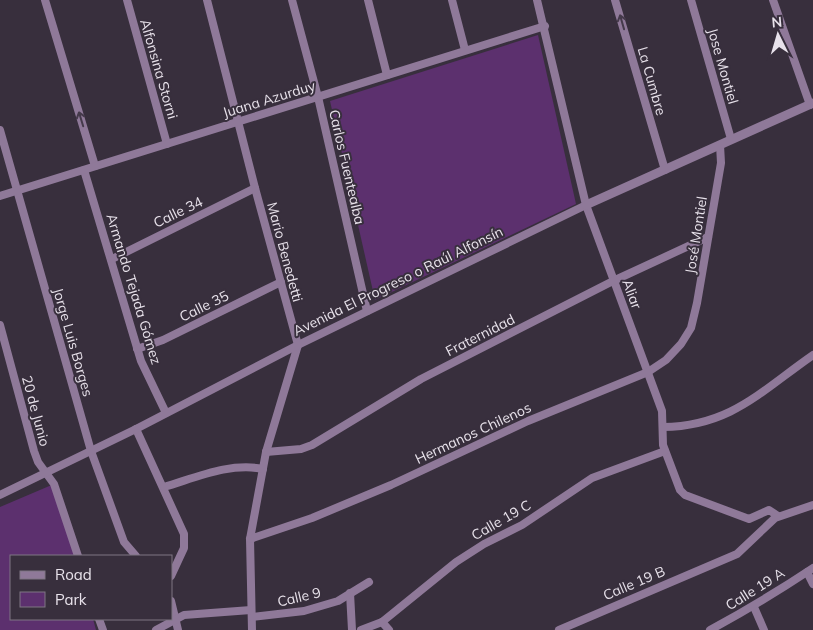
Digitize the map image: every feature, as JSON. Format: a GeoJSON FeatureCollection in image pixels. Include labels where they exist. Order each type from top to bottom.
{"type":"FeatureCollection","features":[{"type":"Feature","properties":{"kind":"street"},"geometry":{"type":"LineString","coordinates":[[45,0],[95,166]]}},
{"type":"Feature","properties":{"kind":"street","name":"Alfonsina Storni"},"geometry":{"type":"LineString","coordinates":[[127,0],[167,144]]}},
{"type":"Feature","properties":{"kind":"street","name":"Mario Benedetti"},"geometry":{"type":"LineString","coordinates":[[207,0],[255,188],[298,345]]}},
{"type":"Feature","properties":{"kind":"street","name":"Carlos Fuentealba"},"geometry":{"type":"LineString","coordinates":[[292,0],[318,97],[367,311]]}},
{"type":"Feature","properties":{"kind":"street"},"geometry":{"type":"LineString","coordinates":[[368,0],[387,75]]}},
{"type":"Feature","properties":{"kind":"street"},"geometry":{"type":"LineString","coordinates":[[452,0],[465,50]]}},
{"type":"Feature","properties":{"kind":"street","name":"La Cumbre"},"geometry":{"type":"LineString","coordinates":[[615,0],[665,170]]}},
{"type":"Feature","properties":{"kind":"street","name":"Jose Montiel"},"geometry":{"type":"LineString","coordinates":[[691,0],[731,139]]}},
{"type":"Feature","properties":{"kind":"street"},"geometry":{"type":"LineString","coordinates":[[773,0],[812,104]]}},
{"type":"Feature","properties":{"kind":"street","name":"Aliar"},"geometry":{"type":"LineString","coordinates":[[540,1],[586,206],[662,411],[662,438],[680,490],[685,495],[750,519],[768,510],[778,516]]}},
{"type":"Feature","properties":{"kind":"street","name":"Juana Azurduy"},"geometry":{"type":"LineString","coordinates":[[0,196],[545,26]]}},
{"type":"Feature","properties":{"kind":"street","name":"Avenida El Progreso o Raúl Alfonsín"},"geometry":{"type":"LineString","coordinates":[[0,495],[136,429],[367,311],[586,206],[812,104]]}},
{"type":"Feature","properties":{"kind":"street","name":"Jorge Luis Borges"},"geometry":{"type":"LineString","coordinates":[[0,130],[91,451],[124,542],[135,555]]}},
{"type":"Feature","properties":{"kind":"street","name":"José Montiel"},"geometry":{"type":"LineString","coordinates":[[691,328],[698,303],[721,163],[720,145]]}},
{"type":"Feature","properties":{"kind":"street","name":"Armando Tejada Gómez"},"geometry":{"type":"LineString","coordinates":[[84,170],[141,361],[166,413]]}},
{"type":"Feature","properties":{"kind":"street","name":"Calle 34"},"geometry":{"type":"LineString","coordinates":[[112,259],[255,188]]}},
{"type":"Feature","properties":{"kind":"street","name":"Fraternidad"},"geometry":{"type":"LineString","coordinates":[[266,452],[301,449],[312,445],[421,379],[613,281],[708,237]]}},
{"type":"Feature","properties":{"kind":"street","name":"Calle 35"},"geometry":{"type":"LineString","coordinates":[[137,349],[163,340],[280,282]]}},
{"type":"Feature","properties":{"kind":"street","name":"20 de Junio"},"geometry":{"type":"LineString","coordinates":[[0,325],[34,451],[38,462],[54,484],[78,555]]}},
{"type":"Feature","properties":{"kind":"street","name":"Hermanos Chilenos"},"geometry":{"type":"LineString","coordinates":[[250,539],[312,518],[382,489],[528,421],[648,372],[676,349],[691,328]]}},
{"type":"Feature","properties":{"kind":"street"},"geometry":{"type":"LineString","coordinates":[[252,630],[250,539],[266,452],[298,345]]}},
{"type":"Feature","properties":{"kind":"street"},"geometry":{"type":"LineString","coordinates":[[663,428],[694,425],[722,417],[757,397],[813,355]]}},
{"type":"Feature","properties":{"kind":"street"},"geometry":{"type":"LineString","coordinates":[[136,429],[182,529],[185,542],[180,561],[172,574]]}},
{"type":"Feature","properties":{"kind":"street","name":"Calle 19 C"},"geometry":{"type":"LineString","coordinates":[[361,630],[382,622],[456,562],[484,544],[522,524],[592,478],[665,451]]}},
{"type":"Feature","properties":{"kind":"street"},"geometry":{"type":"LineString","coordinates":[[164,487],[222,470],[243,467],[263,469]]}},
{"type":"Feature","properties":{"kind":"street"},"geometry":{"type":"LineString","coordinates":[[778,516],[813,505]]}},
{"type":"Feature","properties":{"kind":"street","name":"Calle 19 B"},"geometry":{"type":"LineString","coordinates":[[559,630],[742,550],[767,523],[778,516]]}},
{"type":"Feature","properties":{"kind":"street"},"geometry":{"type":"LineString","coordinates":[[810,570],[813,584]]}},
{"type":"Feature","properties":{"kind":"street","name":"Calle 19 A"},"geometry":{"type":"LineString","coordinates":[[710,630],[754,607],[768,595],[810,570]]}},
{"type":"Feature","properties":{"kind":"street","name":"Calle 9"},"geometry":{"type":"LineString","coordinates":[[156,630],[177,618],[190,614],[304,612],[338,601],[369,582]]}},
{"type":"Feature","properties":{"kind":"street"},"geometry":{"type":"LineString","coordinates":[[350,593],[352,630]]}},
{"type":"Feature","properties":{"kind":"street"},"geometry":{"type":"LineString","coordinates":[[172,603],[177,618],[178,630]]}},
{"type":"Feature","properties":{"kind":"street"},"geometry":{"type":"LineString","coordinates":[[754,607],[764,630]]}},
{"type":"Feature","properties":{"kind":"street"},"geometry":{"type":"LineString","coordinates":[[382,622],[389,630]]}},
{"type":"Feature","properties":{"kind":"green space"},"geometry":{"type":"Polygon","coordinates":[[[538,35],[576,204],[375,300],[330,101],[538,35]]]}},
{"type":"Feature","properties":{"kind":"green space"},"geometry":{"type":"Polygon","coordinates":[[[54,484],[75,555],[10,555],[10,620],[93,620],[96,630],[0,630],[0,507],[54,484]]]}}]}
